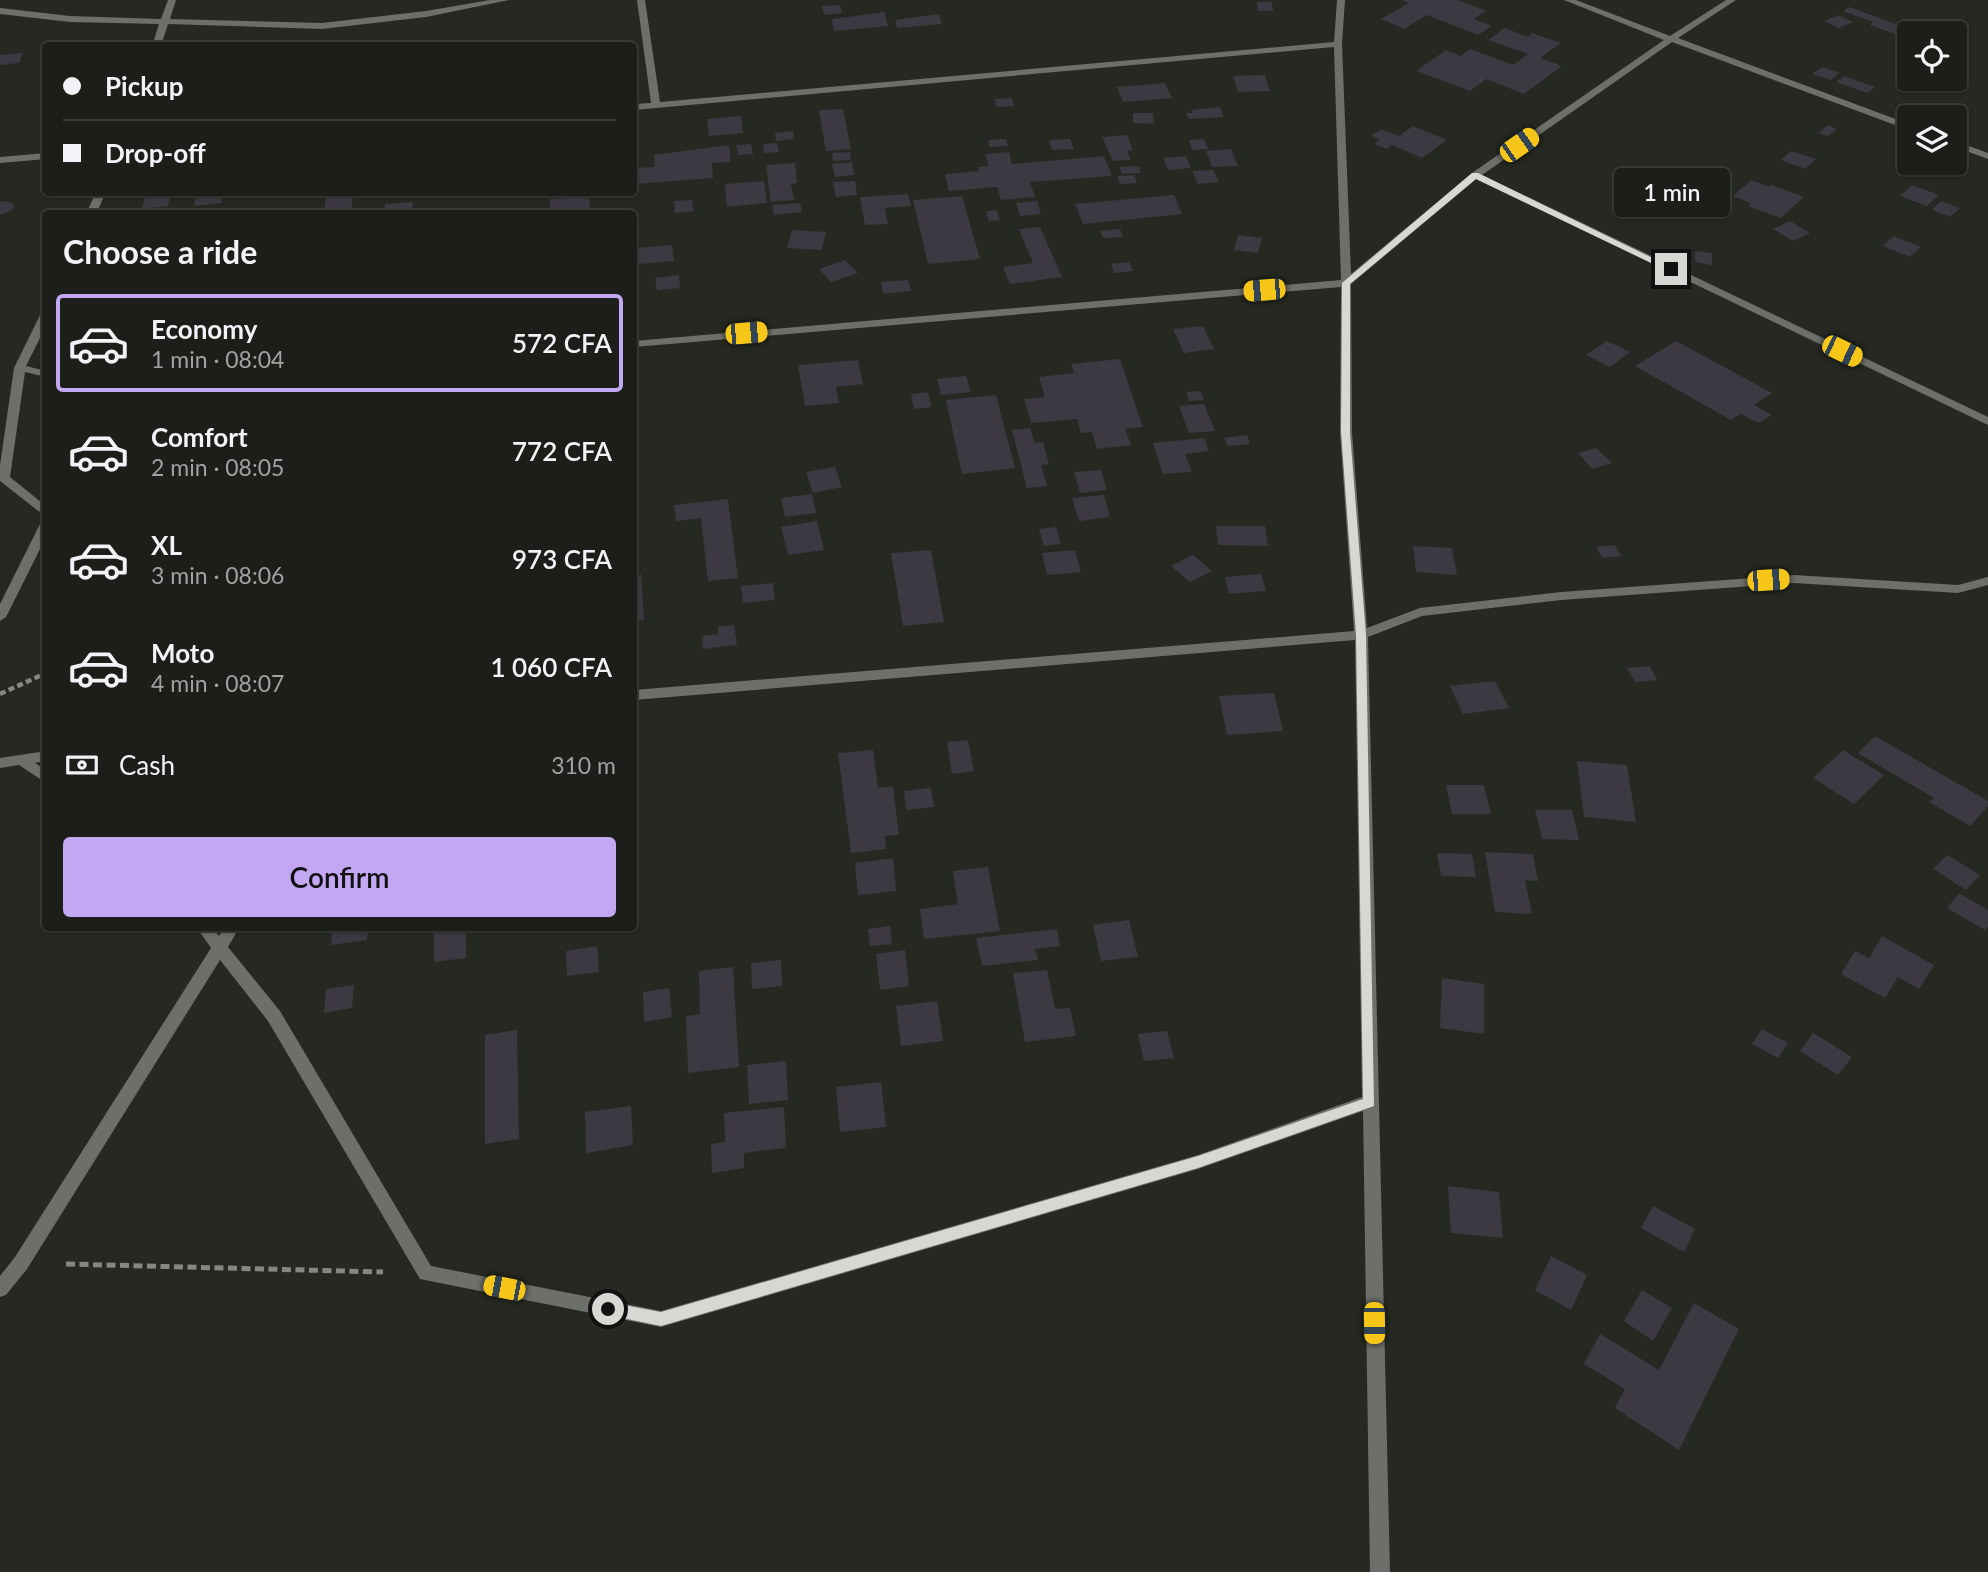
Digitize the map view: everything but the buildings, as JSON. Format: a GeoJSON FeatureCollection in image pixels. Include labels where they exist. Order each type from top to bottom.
{"type":"FeatureCollection","features":[{"type":"Feature","properties":{"kind":"street"},"geometry":{"type":"LineString","coordinates":[[157,42],[173,0]]}},
{"type":"Feature","properties":{"kind":"street"},"geometry":{"type":"LineString","coordinates":[[0,11],[70,19],[322,26],[426,14],[505,0]]}},
{"type":"Feature","properties":{"kind":"street"},"geometry":{"type":"LineString","coordinates":[[641,0],[656,105]]}},
{"type":"Feature","properties":{"kind":"street"},"geometry":{"type":"LineString","coordinates":[[1341,0],[1338,44],[1346,283],[1346,432],[1361,635],[1380,1572]]}},
{"type":"Feature","properties":{"kind":"street"},"geometry":{"type":"LineString","coordinates":[[1568,0],[1897,123]]}},
{"type":"Feature","properties":{"kind":"street"},"geometry":{"type":"LineString","coordinates":[[637,343],[1346,283],[1475,175],[1671,38],[1732,0]]}},
{"type":"Feature","properties":{"kind":"street"},"geometry":{"type":"LineString","coordinates":[[637,107],[1338,44]]}},
{"type":"Feature","properties":{"kind":"street"},"geometry":{"type":"LineString","coordinates":[[1967,148],[1988,156]]}},
{"type":"Feature","properties":{"kind":"street"},"geometry":{"type":"LineString","coordinates":[[0,160],[42,156]]}},
{"type":"Feature","properties":{"kind":"street"},"geometry":{"type":"LineString","coordinates":[[1475,175],[1988,421]]}},
{"type":"Feature","properties":{"kind":"street"},"geometry":{"type":"LineString","coordinates":[[42,322],[20,369],[4,478],[42,510]]}},
{"type":"Feature","properties":{"kind":"street"},"geometry":{"type":"LineString","coordinates":[[20,369],[42,372]]}},
{"type":"Feature","properties":{"kind":"street"},"geometry":{"type":"LineString","coordinates":[[0,617],[42,532]]}},
{"type":"Feature","properties":{"kind":"street"},"geometry":{"type":"LineString","coordinates":[[637,695],[1361,635],[1420,612],[1561,596],[1794,579],[1958,589],[1988,581]]}},
{"type":"Feature","properties":{"kind":"street"},"geometry":{"type":"LineString","coordinates":[[0,763],[42,756]]}},
{"type":"Feature","properties":{"kind":"street"},"geometry":{"type":"LineString","coordinates":[[20,759],[42,775]]}},
{"type":"Feature","properties":{"kind":"street"},"geometry":{"type":"LineString","coordinates":[[207,931],[274,1016],[426,1273],[661,1319],[1198,1162],[1369,1102]]}},
{"type":"Feature","properties":{"kind":"street"},"geometry":{"type":"LineString","coordinates":[[0,1289],[21,1263],[230,931]]}},
{"type":"Feature","properties":{"kind":"path"},"geometry":{"type":"LineString","coordinates":[[0,694],[42,675]]}},
{"type":"Feature","properties":{"kind":"path"},"geometry":{"type":"LineString","coordinates":[[21,1263],[426,1273]]}},
{"type":"Feature","properties":{"kind":"route"},"geometry":{"type":"LineString","coordinates":[[608,1309],[661,1319],[1198,1162],[1369,1102],[1361,635],[1346,432],[1346,283],[1475,175],[1671,269]]}}]}
